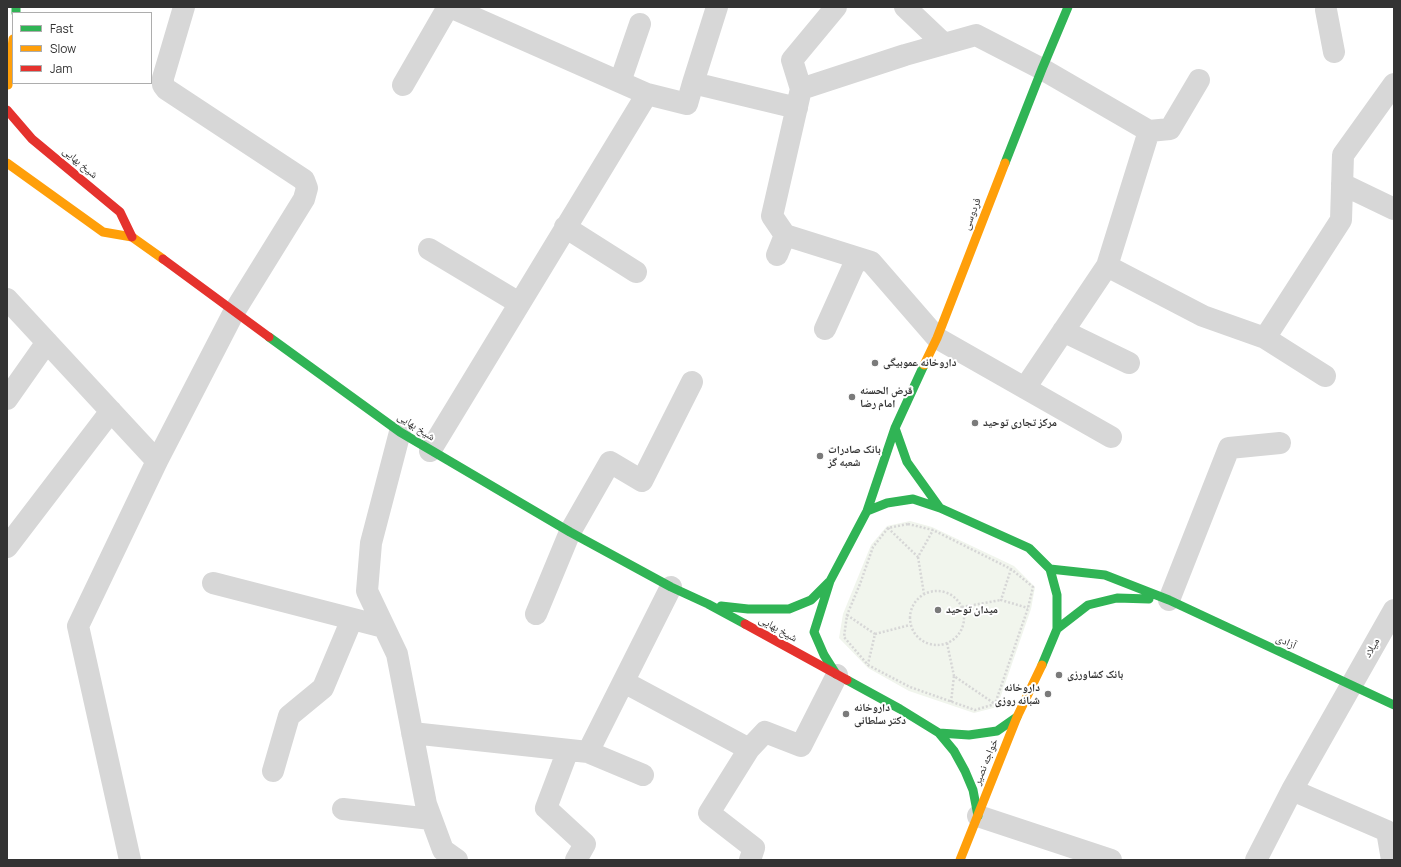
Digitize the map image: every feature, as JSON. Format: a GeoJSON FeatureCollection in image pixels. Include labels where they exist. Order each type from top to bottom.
{"type":"FeatureCollection","features":[{"type":"Feature","properties":{"kind":"street"},"geometry":{"type":"LineString","coordinates":[[130,860],[78,626],[157,461],[234,312],[304,199],[307,188],[304,180],[166,89],[163,85],[163,78],[184,7]]}},
{"type":"Feature","properties":{"kind":"street"},"geometry":{"type":"LineString","coordinates":[[403,85],[449,7],[646,94],[687,104],[717,7]]}},
{"type":"Feature","properties":{"kind":"street"},"geometry":{"type":"LineString","coordinates":[[836,7],[792,60],[799,98],[772,216],[781,245],[871,262],[937,338],[1111,437]]}},
{"type":"Feature","properties":{"kind":"street"},"geometry":{"type":"LineString","coordinates":[[905,7],[944,44]]}},
{"type":"Feature","properties":{"kind":"street","name":"فردوسی"},"geometry":{"type":"LineString","coordinates":[[867,511],[895,428],[937,338],[1042,69],[1068,7]]}},
{"type":"Feature","properties":{"kind":"street"},"geometry":{"type":"LineString","coordinates":[[1324,8],[1334,52]]}},
{"type":"Feature","properties":{"kind":"street"},"geometry":{"type":"LineString","coordinates":[[620,82],[640,24]]}},
{"type":"Feature","properties":{"kind":"street"},"geometry":{"type":"LineString","coordinates":[[693,83],[799,98],[905,55],[976,35],[1042,69],[1149,131],[1170,129],[1199,80]]}},
{"type":"Feature","properties":{"kind":"street"},"geometry":{"type":"LineString","coordinates":[[7,109],[12,49]]}},
{"type":"Feature","properties":{"kind":"street"},"geometry":{"type":"LineString","coordinates":[[1265,338],[1341,220],[1344,155],[1394,84]]}},
{"type":"Feature","properties":{"kind":"street"},"geometry":{"type":"LineString","coordinates":[[430,451],[646,94]]}},
{"type":"Feature","properties":{"kind":"street","name":"شیخ بهایی"},"geometry":{"type":"LineString","coordinates":[[7,109],[32,139],[120,212],[132,237]]}},
{"type":"Feature","properties":{"kind":"street"},"geometry":{"type":"LineString","coordinates":[[1025,388],[1107,266],[1149,131]]}},
{"type":"Feature","properties":{"kind":"street","name":"شیخ بهایی"},"geometry":{"type":"LineString","coordinates":[[7,163],[103,232],[132,237],[400,432],[430,451],[570,532],[671,587],[708,604],[837,675]]}},
{"type":"Feature","properties":{"kind":"street"},"geometry":{"type":"LineString","coordinates":[[1342,184],[1394,209]]}},
{"type":"Feature","properties":{"kind":"street"},"geometry":{"type":"LineString","coordinates":[[565,227],[636,272]]}},
{"type":"Feature","properties":{"kind":"street"},"geometry":{"type":"LineString","coordinates":[[429,249],[519,303]]}},
{"type":"Feature","properties":{"kind":"street"},"geometry":{"type":"LineString","coordinates":[[825,329],[856,258]]}},
{"type":"Feature","properties":{"kind":"street"},"geometry":{"type":"LineString","coordinates":[[1107,266],[1203,316],[1265,338],[1325,376]]}},
{"type":"Feature","properties":{"kind":"street"},"geometry":{"type":"LineString","coordinates":[[7,299],[157,461]]}},
{"type":"Feature","properties":{"kind":"street"},"geometry":{"type":"LineString","coordinates":[[1063,331],[1129,363]]}},
{"type":"Feature","properties":{"kind":"street"},"geometry":{"type":"LineString","coordinates":[[7,399],[47,342]]}},
{"type":"Feature","properties":{"kind":"street"},"geometry":{"type":"LineString","coordinates":[[536,614],[570,532],[610,462],[642,481],[692,382]]}},
{"type":"Feature","properties":{"kind":"street"},"geometry":{"type":"LineString","coordinates":[[7,547],[111,411]]}},
{"type":"Feature","properties":{"kind":"street"},"geometry":{"type":"LineString","coordinates":[[895,428],[908,462],[940,508]]}},
{"type":"Feature","properties":{"kind":"street"},"geometry":{"type":"LineString","coordinates":[[400,432],[371,543],[367,591],[397,654],[426,804],[431,819],[443,850],[457,860]]}},
{"type":"Feature","properties":{"kind":"street"},"geometry":{"type":"LineString","coordinates":[[1169,600],[1230,448],[1280,443]]}},
{"type":"Feature","properties":{"kind":"street"},"geometry":{"type":"LineString","coordinates":[[913,499],[940,508],[1030,548],[1050,569],[1057,595],[1057,629],[1040,670],[1017,717],[997,731],[969,735],[938,733],[900,709],[837,675],[824,654],[814,632],[830,581],[867,511],[888,502],[913,499]]}},
{"type":"Feature","properties":{"kind":"street","name":"آزادی"},"geometry":{"type":"LineString","coordinates":[[1050,569],[1105,575],[1169,600],[1394,706]]}},
{"type":"Feature","properties":{"kind":"street","name":"شیخ بهایی"},"geometry":{"type":"LineString","coordinates":[[708,604],[748,609],[789,609],[811,600],[830,581]]}},
{"type":"Feature","properties":{"kind":"street"},"geometry":{"type":"LineString","coordinates":[[213,583],[384,627]]}},
{"type":"Feature","properties":{"kind":"street"},"geometry":{"type":"LineString","coordinates":[[576,860],[585,844],[546,808],[578,751],[624,682],[671,587]]}},
{"type":"Feature","properties":{"kind":"street","name":"آزادی"},"geometry":{"type":"LineString","coordinates":[[1057,629],[1088,605],[1117,598],[1169,600]]}},
{"type":"Feature","properties":{"kind":"street","name":"میلاد"},"geometry":{"type":"LineString","coordinates":[[1256,860],[1292,790],[1394,610]]}},
{"type":"Feature","properties":{"kind":"street"},"geometry":{"type":"LineString","coordinates":[[273,771],[289,716],[323,688],[352,619]]}},
{"type":"Feature","properties":{"kind":"street"},"geometry":{"type":"LineString","coordinates":[[750,860],[754,848],[708,813],[749,748],[765,732],[801,746],[837,675]]}},
{"type":"Feature","properties":{"kind":"street"},"geometry":{"type":"LineString","coordinates":[[624,682],[749,748]]}},
{"type":"Feature","properties":{"kind":"street","name":"خواجه نصیر"},"geometry":{"type":"LineString","coordinates":[[960,860],[1017,717]]}},
{"type":"Feature","properties":{"kind":"street"},"geometry":{"type":"LineString","coordinates":[[412,733],[578,751],[643,775]]}},
{"type":"Feature","properties":{"kind":"street","name":"خواجه نصیر"},"geometry":{"type":"LineString","coordinates":[[938,733],[954,751],[965,771],[973,790],[978,816]]}},
{"type":"Feature","properties":{"kind":"street"},"geometry":{"type":"LineString","coordinates":[[1292,790],[1387,831],[1392,860]]}},
{"type":"Feature","properties":{"kind":"street"},"geometry":{"type":"LineString","coordinates":[[343,808],[431,819]]}},
{"type":"Feature","properties":{"kind":"street"},"geometry":{"type":"LineString","coordinates":[[978,816],[1111,860]]}},
{"type":"Feature","properties":{"kind":"path"},"geometry":{"type":"LineString","coordinates":[[908,524],[932,530],[1012,569],[1033,587],[1028,608],[995,704],[975,710],[910,687],[868,665],[844,637],[847,615],[860,584],[872,547],[888,528],[908,524]]}},
{"type":"Feature","properties":{"kind":"path"},"geometry":{"type":"LineString","coordinates":[[888,528],[918,557]]}},
{"type":"Feature","properties":{"kind":"path"},"geometry":{"type":"LineString","coordinates":[[924,594],[918,557],[932,530]]}},
{"type":"Feature","properties":{"kind":"path"},"geometry":{"type":"LineString","coordinates":[[1001,600],[1012,569]]}},
{"type":"Feature","properties":{"kind":"path"},"geometry":{"type":"LineString","coordinates":[[933,591],[942,591],[950,594],[962,607],[964,615],[960,632],[954,639],[947,643],[938,645],[929,644],[920,640],[910,625],[912,607],[917,599],[924,594],[933,591]]}},
{"type":"Feature","properties":{"kind":"path"},"geometry":{"type":"LineString","coordinates":[[962,607],[1001,600],[1028,608]]}},
{"type":"Feature","properties":{"kind":"path"},"geometry":{"type":"LineString","coordinates":[[847,615],[875,634],[910,625]]}},
{"type":"Feature","properties":{"kind":"path"},"geometry":{"type":"LineString","coordinates":[[868,665],[875,634]]}},
{"type":"Feature","properties":{"kind":"path"},"geometry":{"type":"LineString","coordinates":[[947,643],[954,676],[951,702]]}},
{"type":"Feature","properties":{"kind":"path"},"geometry":{"type":"LineString","coordinates":[[954,676],[995,704]]}},
{"type":"Feature","properties":{"kind":"shaded area"},"geometry":{"type":"Polygon","coordinates":[[[910,521],[932,527],[1014,566],[1035,587],[1031,609],[997,707],[974,713],[909,691],[868,668],[839,638],[843,614],[871,545],[887,526],[910,521]]]}},
{"type":"Feature","properties":{"kind":"traffic: fast"},"geometry":{"type":"LineString","coordinates":[[16,7],[16,12]]}},
{"type":"Feature","properties":{"kind":"traffic: fast"},"geometry":{"type":"LineString","coordinates":[[1005,163],[1068,7]]}},
{"type":"Feature","properties":{"kind":"traffic: fast"},"geometry":{"type":"LineString","coordinates":[[269,337],[400,432],[570,532],[671,587],[708,604],[745,624]]}},
{"type":"Feature","properties":{"kind":"traffic: fast"},"geometry":{"type":"LineString","coordinates":[[836,674],[824,655],[814,632],[830,581],[867,511],[895,428],[924,365]]}},
{"type":"Feature","properties":{"kind":"traffic: fast"},"geometry":{"type":"LineString","coordinates":[[895,428],[907,462],[940,508]]}},
{"type":"Feature","properties":{"kind":"traffic: fast"},"geometry":{"type":"LineString","coordinates":[[867,511],[887,503],[913,499],[940,508],[1029,548],[1050,569],[1057,595],[1057,629],[1042,665]]}},
{"type":"Feature","properties":{"kind":"traffic: fast"},"geometry":{"type":"LineString","coordinates":[[1050,569],[1105,575],[1169,600],[1394,705]]}},
{"type":"Feature","properties":{"kind":"traffic: fast"},"geometry":{"type":"LineString","coordinates":[[721,606],[748,609],[789,609],[811,600],[829,582]]}},
{"type":"Feature","properties":{"kind":"traffic: fast"},"geometry":{"type":"LineString","coordinates":[[1057,629],[1088,605],[1117,598],[1149,599]]}},
{"type":"Feature","properties":{"kind":"traffic: fast"},"geometry":{"type":"LineString","coordinates":[[847,680],[900,709],[939,733],[969,735],[997,731],[1017,717]]}},
{"type":"Feature","properties":{"kind":"traffic: fast"},"geometry":{"type":"LineString","coordinates":[[939,733],[954,751],[965,771],[973,790],[978,816]]}},
{"type":"Feature","properties":{"kind":"traffic: slow"},"geometry":{"type":"LineString","coordinates":[[8,85],[12,48]]}},
{"type":"Feature","properties":{"kind":"traffic: slow"},"geometry":{"type":"LineString","coordinates":[[7,163],[103,232],[132,237],[163,259]]}},
{"type":"Feature","properties":{"kind":"traffic: slow"},"geometry":{"type":"LineString","coordinates":[[924,365],[937,338],[1005,163]]}},
{"type":"Feature","properties":{"kind":"traffic: slow"},"geometry":{"type":"LineString","coordinates":[[960,860],[1017,717],[1042,665]]}},
{"type":"Feature","properties":{"kind":"traffic: jam"},"geometry":{"type":"LineString","coordinates":[[7,110],[32,139],[120,212],[132,237]]}},
{"type":"Feature","properties":{"kind":"traffic: jam"},"geometry":{"type":"LineString","coordinates":[[163,259],[269,337]]}},
{"type":"Feature","properties":{"kind":"traffic: jam"},"geometry":{"type":"LineString","coordinates":[[745,624],[847,680]]}},
{"type":"Feature","properties":{"kind":"place","name":"داروخانه عموبیگی"},"geometry":{"type":"Point","coordinates":[875,363]}},
{"type":"Feature","properties":{"kind":"place","name":"قرض الحسنه امام رضا"},"geometry":{"type":"Point","coordinates":[852,397]}},
{"type":"Feature","properties":{"kind":"place","name":"مرکز تجاری توحید"},"geometry":{"type":"Point","coordinates":[975,423]}},
{"type":"Feature","properties":{"kind":"place","name":"بانک صادرات شعبه گز"},"geometry":{"type":"Point","coordinates":[820,456]}},
{"type":"Feature","properties":{"kind":"place","name":"میدان توحید"},"geometry":{"type":"Point","coordinates":[938,610]}},
{"type":"Feature","properties":{"kind":"place","name":"بانک کشاورزی"},"geometry":{"type":"Point","coordinates":[1059,675]}},
{"type":"Feature","properties":{"kind":"place","name":"داروخانه شبانه روزی"},"geometry":{"type":"Point","coordinates":[1048,694]}},
{"type":"Feature","properties":{"kind":"place","name":"داروخانه دکتر سلطانی"},"geometry":{"type":"Point","coordinates":[846,714]}}]}
